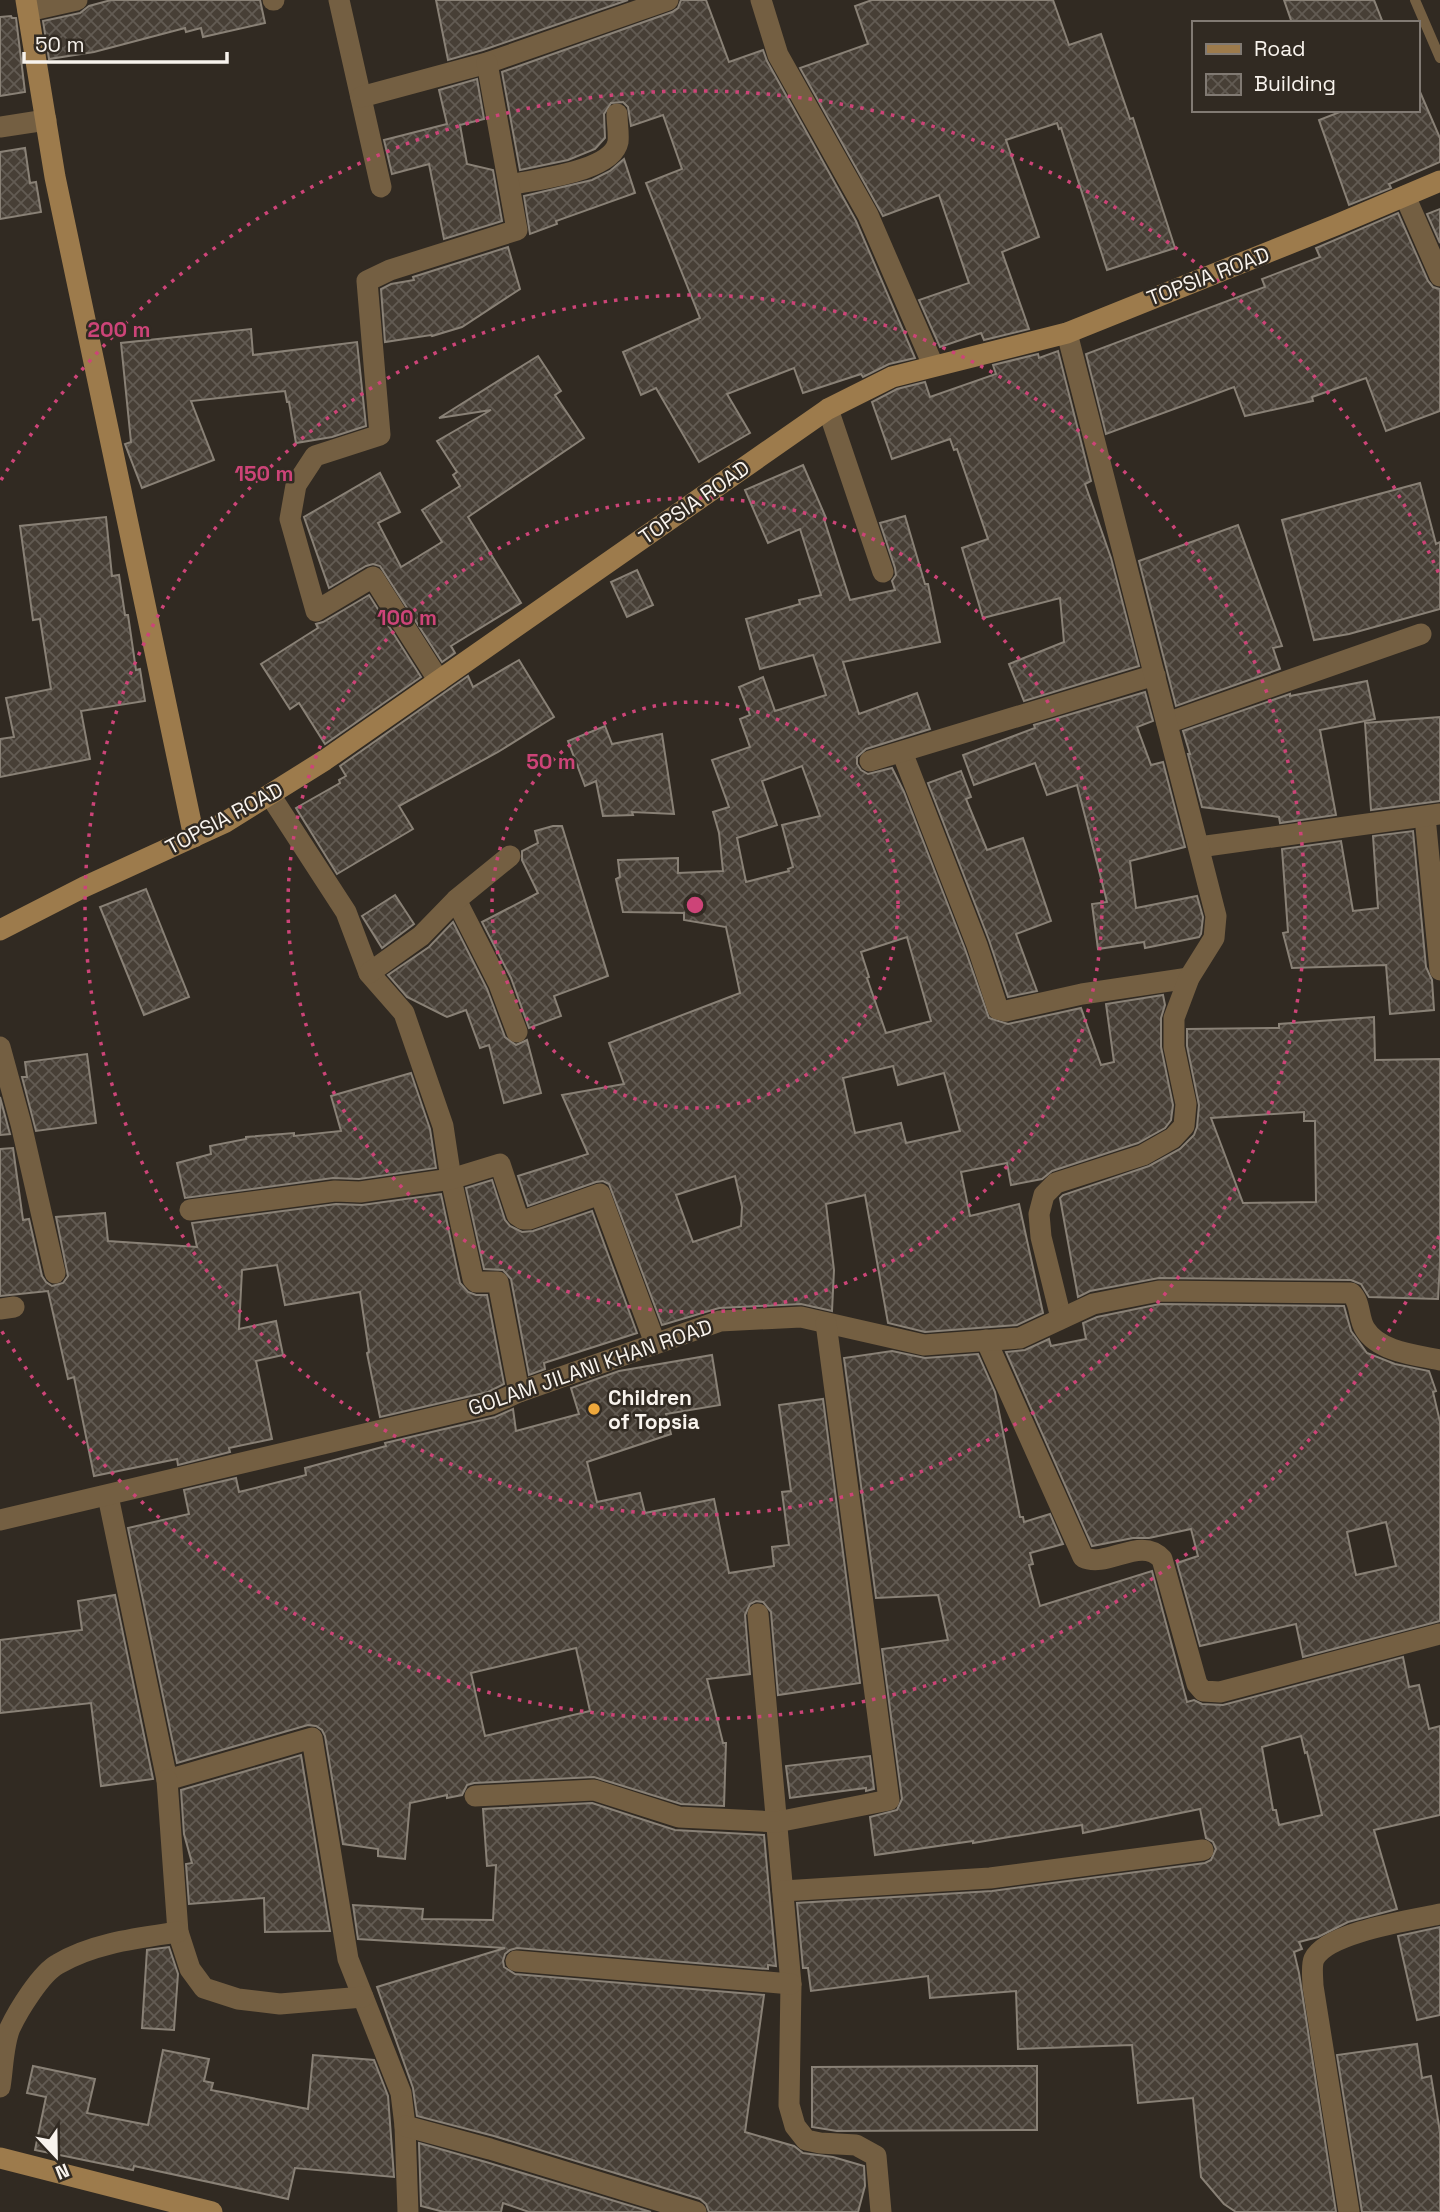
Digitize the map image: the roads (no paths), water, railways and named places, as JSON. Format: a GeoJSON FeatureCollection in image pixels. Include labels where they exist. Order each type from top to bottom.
{"type":"FeatureCollection","features":[{"type":"Feature","properties":{"kind":"street"},"geometry":{"type":"LineString","coordinates":[[77,0],[27,5],[55,177],[194,837]]}},
{"type":"Feature","properties":{"kind":"street"},"geometry":{"type":"LineString","coordinates":[[340,0],[382,187]]}},
{"type":"Feature","properties":{"kind":"street"},"geometry":{"type":"LineString","coordinates":[[361,97],[487,63],[668,0]]}},
{"type":"Feature","properties":{"kind":"street"},"geometry":{"type":"LineString","coordinates":[[761,0],[778,55],[868,215],[933,365]]}},
{"type":"Feature","properties":{"kind":"street"},"geometry":{"type":"LineString","coordinates":[[439,681],[373,577],[316,611],[289,519],[296,485],[315,456],[380,435],[367,281],[390,270],[517,230],[487,63]]}},
{"type":"Feature","properties":{"kind":"street"},"geometry":{"type":"LineString","coordinates":[[510,185],[589,167],[610,156],[618,143],[617,114]]}},
{"type":"Feature","properties":{"kind":"street"},"geometry":{"type":"LineString","coordinates":[[0,127],[46,120]]}},
{"type":"Feature","properties":{"kind":"street","name":"TOPSIA ROAD"},"geometry":{"type":"LineString","coordinates":[[0,930],[84,887],[224,823],[325,760],[828,409],[892,377],[1067,333],[1440,181]]}},
{"type":"Feature","properties":{"kind":"street"},"geometry":{"type":"LineString","coordinates":[[1405,196],[1440,276]]}},
{"type":"Feature","properties":{"kind":"street"},"geometry":{"type":"LineString","coordinates":[[1060,1318],[1041,1237],[1039,1214],[1044,1195],[1056,1183],[1143,1154],[1173,1139],[1184,1126],[1185,1104],[1174,1047],[1174,1018],[1189,978],[1214,938],[1216,916],[1067,333]]}},
{"type":"Feature","properties":{"kind":"street"},"geometry":{"type":"LineString","coordinates":[[828,409],[883,572]]}},
{"type":"Feature","properties":{"kind":"street"},"geometry":{"type":"LineString","coordinates":[[1167,723],[1421,634]]}},
{"type":"Feature","properties":{"kind":"street"},"geometry":{"type":"LineString","coordinates":[[870,761],[1154,675]]}},
{"type":"Feature","properties":{"kind":"street"},"geometry":{"type":"LineString","coordinates":[[902,752],[977,945],[998,1009],[1006,1011],[1082,994],[1189,978]]}},
{"type":"Feature","properties":{"kind":"street"},"geometry":{"type":"LineString","coordinates":[[270,794],[346,912],[369,973],[404,1013],[443,1126],[451,1179],[473,1279],[476,1282],[498,1282],[519,1392]]}},
{"type":"Feature","properties":{"kind":"street"},"geometry":{"type":"LineString","coordinates":[[1199,847],[1432,816],[1440,970]]}},
{"type":"Feature","properties":{"kind":"street"},"geometry":{"type":"LineString","coordinates":[[369,973],[421,936],[456,900],[510,856]]}},
{"type":"Feature","properties":{"kind":"street"},"geometry":{"type":"LineString","coordinates":[[456,900],[499,984],[517,1032]]}},
{"type":"Feature","properties":{"kind":"street"},"geometry":{"type":"LineString","coordinates":[[0,1047],[21,1124],[55,1273]]}},
{"type":"Feature","properties":{"kind":"street"},"geometry":{"type":"LineString","coordinates":[[190,1210],[335,1191],[360,1192],[451,1179],[500,1164],[517,1215],[523,1219],[600,1195],[655,1343]]}},
{"type":"Feature","properties":{"kind":"street","name":"GOLAM JILANI KHAN ROAD"},"geometry":{"type":"LineString","coordinates":[[0,1520],[492,1404],[720,1321],[801,1317],[924,1345],[1020,1338],[1093,1304],[1159,1291],[1351,1293],[1355,1297],[1364,1328],[1378,1342],[1401,1352],[1440,1360]]}},
{"type":"Feature","properties":{"kind":"street"},"geometry":{"type":"LineString","coordinates":[[475,1796],[594,1790],[679,1817],[778,1822],[889,1800],[826,1323]]}},
{"type":"Feature","properties":{"kind":"street"},"geometry":{"type":"LineString","coordinates":[[986,1340],[1083,1557],[1092,1560],[1145,1550],[1156,1552],[1162,1559],[1197,1684],[1203,1691],[1220,1692],[1440,1634]]}},
{"type":"Feature","properties":{"kind":"street"},"geometry":{"type":"LineString","coordinates":[[108,1496],[167,1780],[177,1932],[190,1969],[204,1988],[238,1999],[281,2004],[363,1997]]}},
{"type":"Feature","properties":{"kind":"street"},"geometry":{"type":"LineString","coordinates":[[758,1614],[791,1984],[789,2105],[794,2126],[806,2140],[856,2144],[876,2157],[881,2212]]}},
{"type":"Feature","properties":{"kind":"street"},"geometry":{"type":"LineString","coordinates":[[167,1780],[312,1738],[348,1959],[401,2093],[408,2212]]}},
{"type":"Feature","properties":{"kind":"street"},"geometry":{"type":"LineString","coordinates":[[783,1891],[990,1878],[1203,1850]]}},
{"type":"Feature","properties":{"kind":"street"},"geometry":{"type":"LineString","coordinates":[[1349,2212],[1313,1986],[1313,1961],[1335,1941],[1356,1933],[1440,1914]]}},
{"type":"Feature","properties":{"kind":"street"},"geometry":{"type":"LineString","coordinates":[[0,2087],[10,2030],[34,1989],[56,1964],[92,1950],[133,1939],[177,1932]]}},
{"type":"Feature","properties":{"kind":"street"},"geometry":{"type":"LineString","coordinates":[[516,1961],[791,1984]]}},
{"type":"Feature","properties":{"kind":"street"},"geometry":{"type":"LineString","coordinates":[[405,2126],[490,2149],[695,2212]]}},
{"type":"Feature","properties":{"kind":"street"},"geometry":{"type":"LineString","coordinates":[[0,2158],[212,2212]]}},
{"type":"Feature","properties":{"kind":"lane"},"geometry":{"type":"LineString","coordinates":[[1416,0],[1440,58]]}},
{"type":"Feature","properties":{"kind":"place","name":"Children of Topsia"},"geometry":{"type":"Point","coordinates":[594,1409]}}]}
